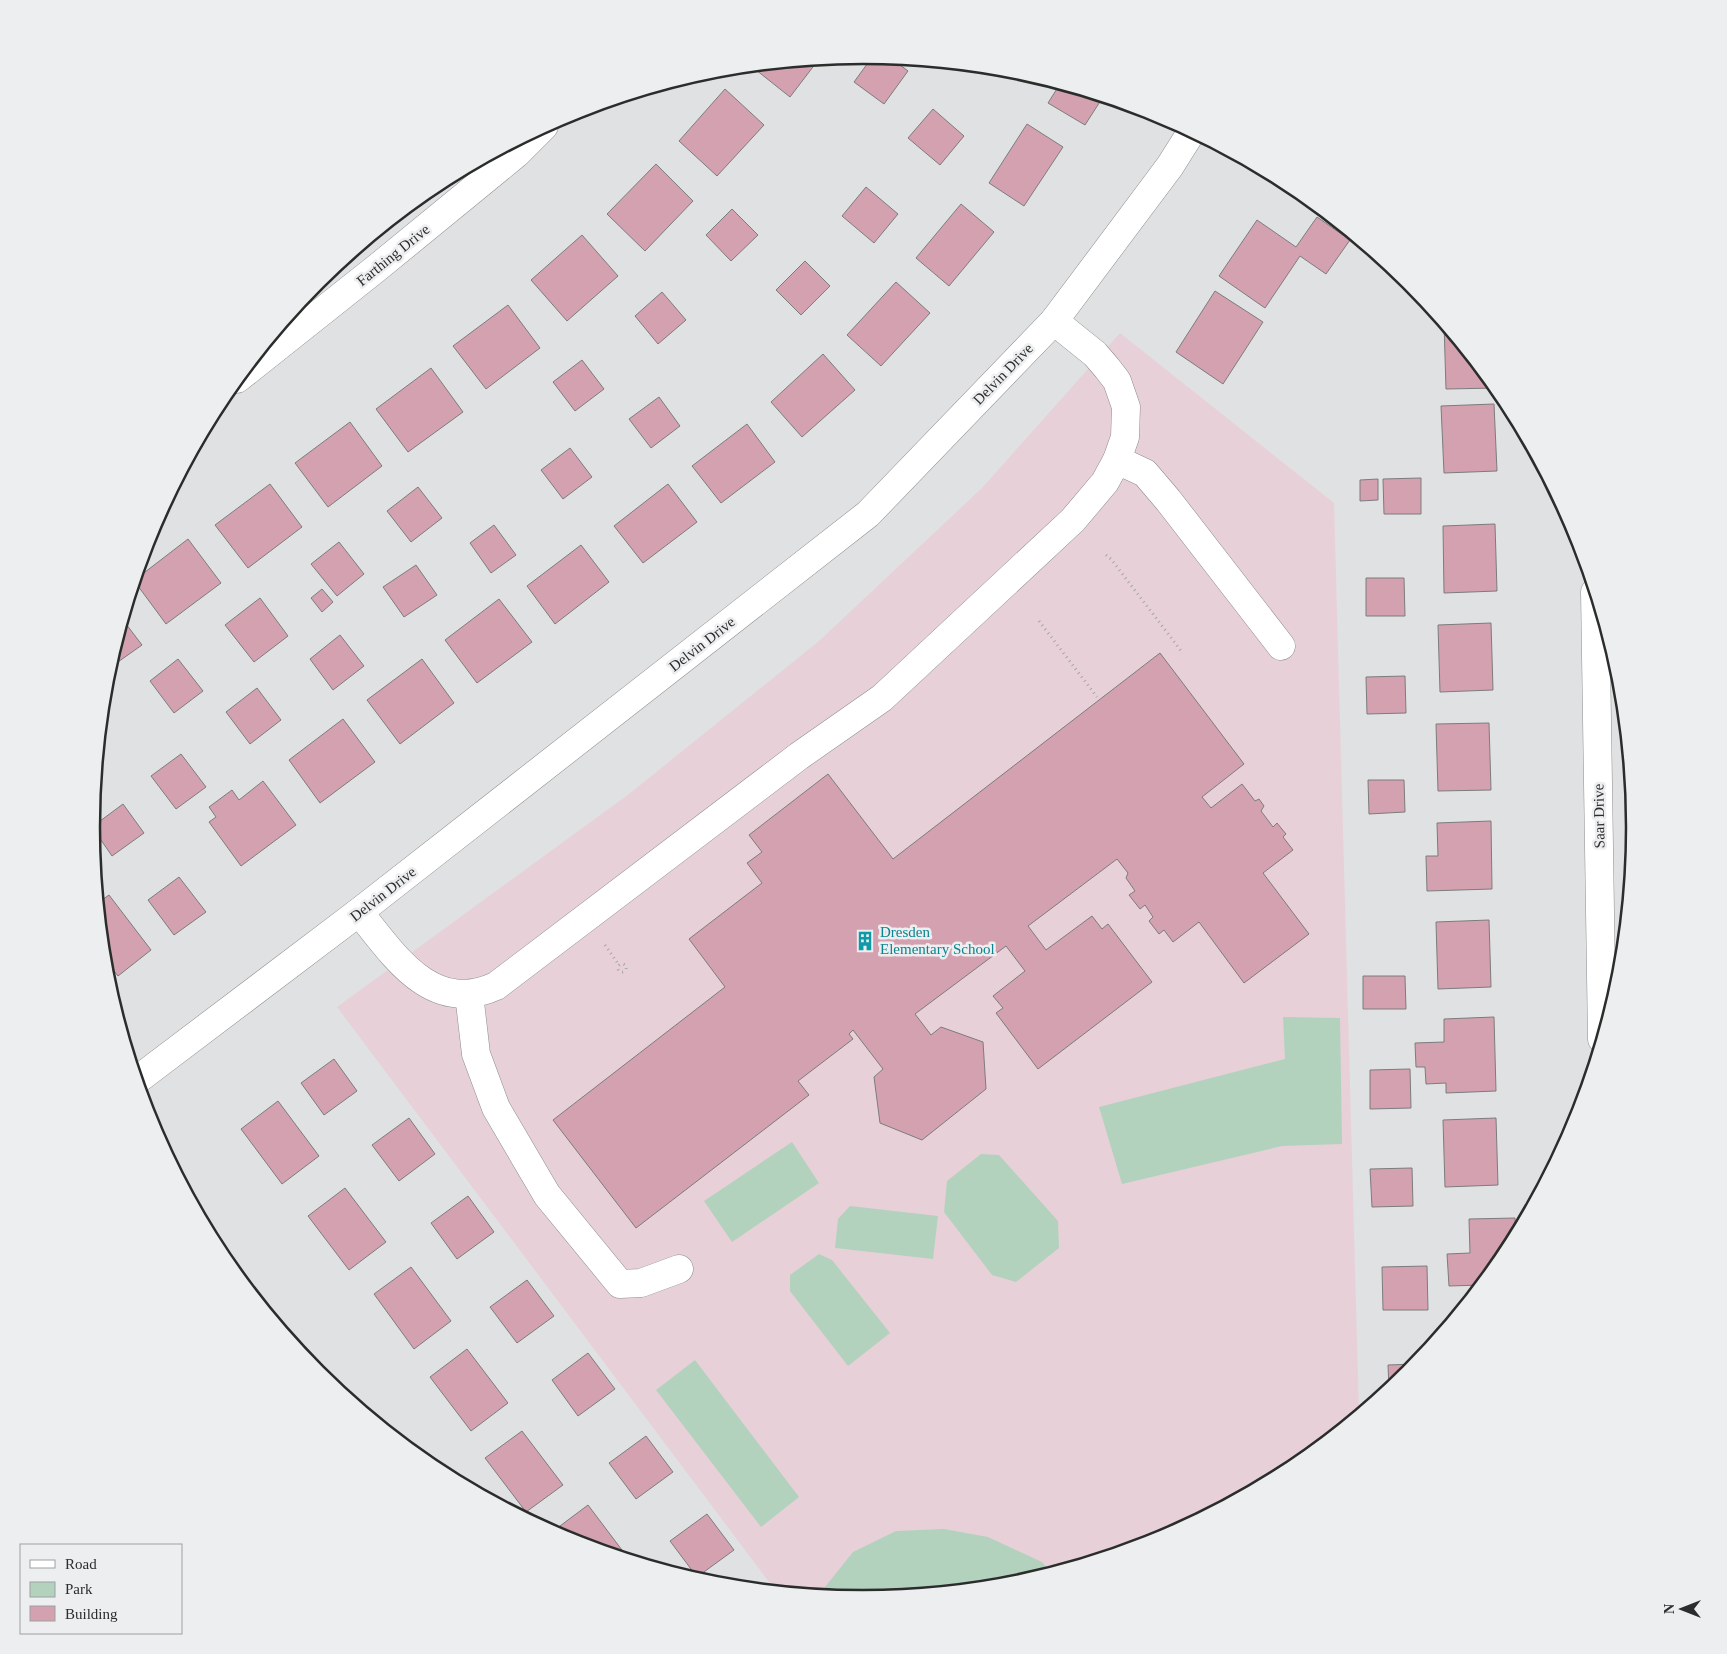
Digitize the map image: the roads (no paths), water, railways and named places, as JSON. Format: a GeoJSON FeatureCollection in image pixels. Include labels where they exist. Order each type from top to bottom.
{"type":"FeatureCollection","features":[{"type":"Feature","properties":{"kind":"street","name":"Delvin Drive"},"geometry":{"type":"LineString","coordinates":[[143,1076],[360,912],[868,514],[1054,321],[1170,166],[1189,137]]}},
{"type":"Feature","properties":{"kind":"street","name":"Farthing Drive"},"geometry":{"type":"LineString","coordinates":[[257,363],[378,267],[516,154],[530,140]]}},
{"type":"Feature","properties":{"kind":"street"},"geometry":{"type":"LineString","coordinates":[[360,912],[392,953],[424,983],[439,990],[455,994],[483,992],[496,986],[799,756],[882,698],[1073,520],[1105,482],[1117,460],[1125,437],[1126,407],[1117,381],[1094,354],[1054,321]]}},
{"type":"Feature","properties":{"kind":"street"},"geometry":{"type":"LineString","coordinates":[[1117,460],[1145,473],[1281,646]]}},
{"type":"Feature","properties":{"kind":"street","name":"Saar Drive"},"geometry":{"type":"LineString","coordinates":[[1595,611],[1602,1022]]}},
{"type":"Feature","properties":{"kind":"street"},"geometry":{"type":"LineString","coordinates":[[469,994],[476,1054],[496,1108],[547,1196],[620,1284],[641,1283],[679,1269]]}},
{"type":"Feature","properties":{"kind":"place","name":"Dresden Elementary School"},"geometry":{"type":"Point","coordinates":[865,941]}}]}
